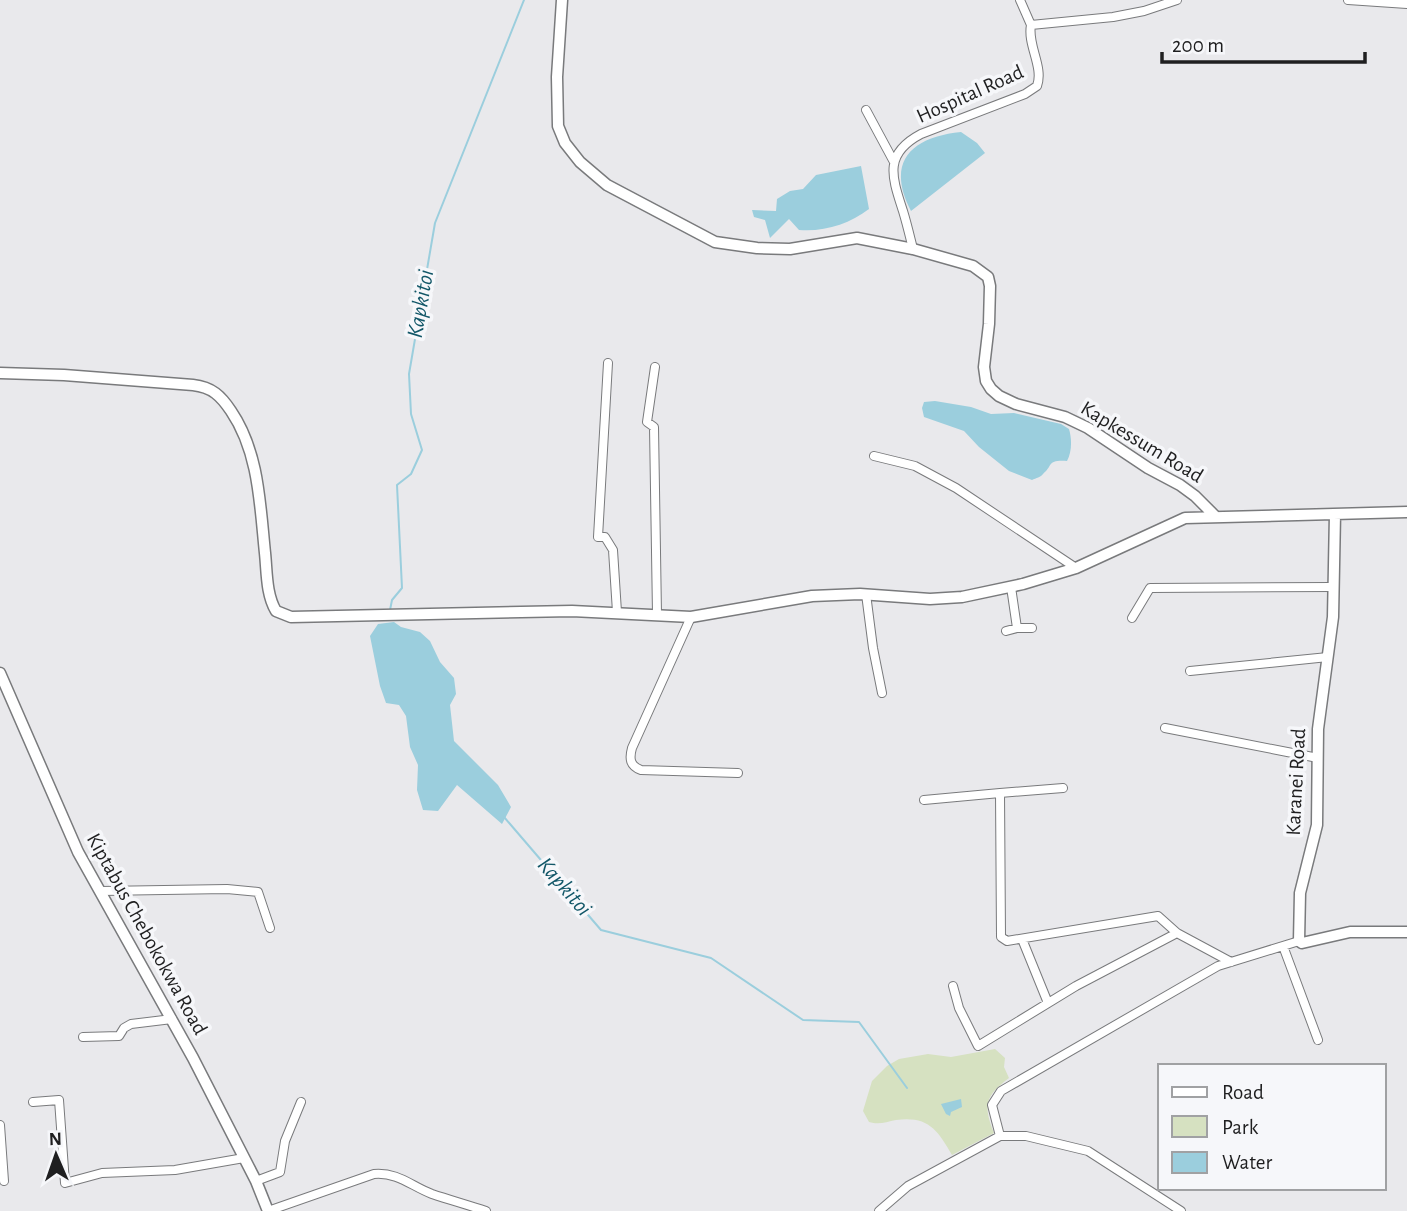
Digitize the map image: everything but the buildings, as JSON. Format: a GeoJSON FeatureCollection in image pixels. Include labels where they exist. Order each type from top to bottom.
{"type":"FeatureCollection","features":[{"type":"Feature","properties":{"kind":"street","name":"Kapkessum Road"},"geometry":{"type":"LineString","coordinates":[[562,0],[557,78],[558,126],[565,143],[580,162],[607,185],[715,242],[790,249],[857,238],[913,249],[973,266],[988,277],[990,286],[985,374],[991,389],[1016,404],[1065,417],[1088,428],[1148,468],[1180,485],[1215,516]]}},
{"type":"Feature","properties":{"kind":"street"},"geometry":{"type":"LineString","coordinates":[[1020,0],[1031,25],[1113,17],[1144,11],[1177,0]]}},
{"type":"Feature","properties":{"kind":"street"},"geometry":{"type":"LineString","coordinates":[[1348,0],[1407,4]]}},
{"type":"Feature","properties":{"kind":"street","name":"Hospital Road"},"geometry":{"type":"LineString","coordinates":[[894,162],[902,148],[920,134],[1025,94],[1037,86],[1040,79],[1030,32],[1031,25]]}},
{"type":"Feature","properties":{"kind":"street"},"geometry":{"type":"LineString","coordinates":[[866,110],[894,162],[893,180],[913,249]]}},
{"type":"Feature","properties":{"kind":"street"},"geometry":{"type":"LineString","coordinates":[[608,363],[598,537],[605,537],[613,550],[617,612]]}},
{"type":"Feature","properties":{"kind":"street"},"geometry":{"type":"LineString","coordinates":[[655,367],[647,422],[654,427],[657,614]]}},
{"type":"Feature","properties":{"kind":"street"},"geometry":{"type":"LineString","coordinates":[[0,373],[64,374],[212,389],[229,408],[247,438],[255,470],[268,592],[272,605],[279,614],[298,618],[561,611],[691,617],[748,609],[802,597],[866,594],[952,598],[987,593],[1076,568],[1171,522],[1185,518],[1407,512]]}},
{"type":"Feature","properties":{"kind":"street"},"geometry":{"type":"LineString","coordinates":[[874,456],[915,466],[956,488],[1076,568]]}},
{"type":"Feature","properties":{"kind":"street","name":"Karanei Road"},"geometry":{"type":"LineString","coordinates":[[1299,941],[1300,893],[1317,825],[1321,694],[1328,657],[1334,587],[1335,514]]}},
{"type":"Feature","properties":{"kind":"street"},"geometry":{"type":"LineString","coordinates":[[1011,587],[1017,628]]}},
{"type":"Feature","properties":{"kind":"street"},"geometry":{"type":"LineString","coordinates":[[1132,618],[1150,588],[1334,587]]}},
{"type":"Feature","properties":{"kind":"street"},"geometry":{"type":"LineString","coordinates":[[866,594],[882,693]]}},
{"type":"Feature","properties":{"kind":"street"},"geometry":{"type":"LineString","coordinates":[[691,617],[632,748],[631,761],[634,767],[641,770],[738,773]]}},
{"type":"Feature","properties":{"kind":"street"},"geometry":{"type":"LineString","coordinates":[[1006,631],[1031,628]]}},
{"type":"Feature","properties":{"kind":"street"},"geometry":{"type":"LineString","coordinates":[[1190,671],[1328,657]]}},
{"type":"Feature","properties":{"kind":"street","name":"Kiptabus Chebokokwa Road"},"geometry":{"type":"LineString","coordinates":[[0,673],[78,852],[172,1019],[256,1181],[268,1211]]}},
{"type":"Feature","properties":{"kind":"street"},"geometry":{"type":"LineString","coordinates":[[1165,728],[1318,758]]}},
{"type":"Feature","properties":{"kind":"street"},"geometry":{"type":"LineString","coordinates":[[924,800],[1063,788]]}},
{"type":"Feature","properties":{"kind":"street"},"geometry":{"type":"LineString","coordinates":[[1000,793],[1001,937],[1007,941],[1022,939],[1158,916],[1177,933],[1231,962]]}},
{"type":"Feature","properties":{"kind":"street"},"geometry":{"type":"LineString","coordinates":[[100,891],[227,889],[258,892],[270,928]]}},
{"type":"Feature","properties":{"kind":"street"},"geometry":{"type":"LineString","coordinates":[[1000,1136],[992,1105],[1000,1091],[1218,966],[1299,941],[1302,943],[1350,932],[1407,932]]}},
{"type":"Feature","properties":{"kind":"street"},"geometry":{"type":"LineString","coordinates":[[953,986],[959,1008],[978,1046],[1048,1003],[1177,933]]}},
{"type":"Feature","properties":{"kind":"street"},"geometry":{"type":"LineString","coordinates":[[1022,939],[1048,1003]]}},
{"type":"Feature","properties":{"kind":"street"},"geometry":{"type":"LineString","coordinates":[[1283,946],[1318,1040]]}},
{"type":"Feature","properties":{"kind":"street"},"geometry":{"type":"LineString","coordinates":[[83,1037],[119,1036],[126,1026],[131,1024],[172,1019]]}},
{"type":"Feature","properties":{"kind":"street"},"geometry":{"type":"LineString","coordinates":[[33,1102],[58,1100],[65,1183],[102,1173],[175,1170],[244,1158]]}},
{"type":"Feature","properties":{"kind":"street"},"geometry":{"type":"LineString","coordinates":[[256,1181],[280,1172],[285,1141],[301,1102]]}},
{"type":"Feature","properties":{"kind":"street"},"geometry":{"type":"LineString","coordinates":[[0,1125],[4,1181]]}},
{"type":"Feature","properties":{"kind":"street"},"geometry":{"type":"LineString","coordinates":[[880,1211],[908,1186],[1000,1136],[1026,1136],[1088,1151],[1181,1211]]}},
{"type":"Feature","properties":{"kind":"street"},"geometry":{"type":"LineString","coordinates":[[268,1211],[374,1174],[386,1173],[429,1192],[486,1211]]}},
{"type":"Feature","properties":{"kind":"green space"},"geometry":{"type":"Polygon","coordinates":[[[995,1049],[1005,1058],[1004,1067],[1009,1078],[995,1090],[988,1102],[988,1115],[994,1133],[952,1155],[936,1131],[924,1122],[907,1119],[873,1123],[869,1122],[863,1111],[872,1081],[887,1066],[899,1059],[928,1054],[951,1057],[995,1049]]]}},
{"type":"Feature","properties":{"kind":"water"},"geometry":{"type":"Polygon","coordinates":[[[961,132],[977,143],[985,153],[911,211],[901,178],[902,165],[908,155],[929,139],[961,132]]]}},
{"type":"Feature","properties":{"kind":"water"},"geometry":{"type":"Polygon","coordinates":[[[861,166],[869,209],[853,219],[827,228],[799,230],[789,219],[770,238],[765,220],[754,217],[752,210],[776,211],[777,199],[790,191],[803,189],[816,175],[861,166]]]}},
{"type":"Feature","properties":{"kind":"water"},"geometry":{"type":"Polygon","coordinates":[[[935,401],[971,407],[991,414],[1014,413],[1061,424],[1069,429],[1070,433],[1069,457],[1067,461],[1053,462],[1042,475],[1032,480],[1009,471],[964,431],[924,417],[924,402],[935,401]]]}},
{"type":"Feature","properties":{"kind":"water"},"geometry":{"type":"Polygon","coordinates":[[[394,622],[401,627],[420,632],[430,641],[440,662],[454,678],[456,694],[450,705],[454,741],[498,785],[511,807],[502,824],[457,785],[438,811],[423,810],[417,790],[418,765],[410,747],[406,716],[399,705],[386,703],[370,636],[378,624],[394,622]]]}},
{"type":"Feature","properties":{"kind":"water"},"geometry":{"type":"Polygon","coordinates":[[[961,1099],[962,1107],[951,1112],[950,1116],[946,1114],[941,1104],[961,1099]]]}},
{"type":"Feature","properties":{"kind":"waterway","name":"Kapkitoi"},"geometry":{"type":"LineString","coordinates":[[390,610],[392,600],[402,588],[397,485],[411,474],[422,450],[411,414],[409,374],[435,223],[524,0]]}},
{"type":"Feature","properties":{"kind":"waterway","name":"Kapkitoi"},"geometry":{"type":"LineString","coordinates":[[504,817],[601,930],[711,958],[803,1020],[859,1022],[907,1088]]}}]}
